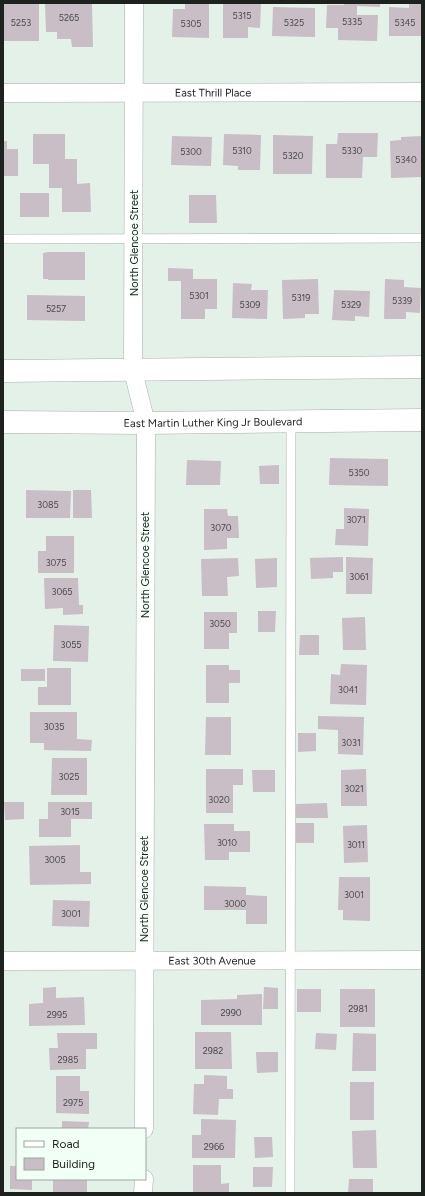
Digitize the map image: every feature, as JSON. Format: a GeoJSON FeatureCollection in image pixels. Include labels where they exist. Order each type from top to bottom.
{"type":"FeatureCollection","features":[{"type":"Feature","properties":{"kind":"main road"},"geometry":{"type":"LineString","coordinates":[[3,371],[133,371],[422,367]]}},
{"type":"Feature","properties":{"kind":"main road","name":"East Martin Luther King Jr Boulevard"},"geometry":{"type":"LineString","coordinates":[[3,422],[146,423],[422,420]]}},
{"type":"Feature","properties":{"kind":"street","name":"North Glencoe Street"},"geometry":{"type":"LineString","coordinates":[[134,3],[133,371],[146,423],[144,1128]]}},
{"type":"Feature","properties":{"kind":"street","name":"East Thrill Place"},"geometry":{"type":"LineString","coordinates":[[3,93],[422,92]]}},
{"type":"Feature","properties":{"kind":"street","name":"East 30th Avenue"},"geometry":{"type":"LineString","coordinates":[[3,961],[422,960]]}},
{"type":"Feature","properties":{"kind":"street"},"geometry":{"type":"LineString","coordinates":[[144,1180],[144,1193]]}},
{"type":"Feature","properties":{"kind":"lane"},"geometry":{"type":"LineString","coordinates":[[3,239],[422,238]]}},
{"type":"Feature","properties":{"kind":"lane"},"geometry":{"type":"LineString","coordinates":[[290,1193],[291,421]]}},
{"type":"Feature","properties":{"kind":"building"},"geometry":{"type":"Polygon","coordinates":[[[3,3],[39,3],[39,41],[3,41],[3,3]]]}},
{"type":"Feature","properties":{"kind":"building"},"geometry":{"type":"Polygon","coordinates":[[[45,3],[92,3],[93,47],[72,47],[71,39],[57,39],[57,32],[46,32],[45,3]]]}},
{"type":"Feature","properties":{"kind":"building"},"geometry":{"type":"Polygon","coordinates":[[[185,3],[209,3],[209,38],[172,37],[173,9],[185,9],[185,3]]]}},
{"type":"Feature","properties":{"kind":"building"},"geometry":{"type":"Polygon","coordinates":[[[223,3],[261,4],[260,28],[248,27],[248,38],[223,38],[223,3]]]}},
{"type":"Feature","properties":{"kind":"building"},"geometry":{"type":"Polygon","coordinates":[[[344,3],[380,3],[380,7],[357,6],[357,15],[378,15],[377,41],[338,40],[338,28],[326,28],[327,5],[344,5],[344,3]]]}},
{"type":"Feature","properties":{"kind":"building"},"geometry":{"type":"Polygon","coordinates":[[[409,3],[422,3],[422,36],[389,36],[389,7],[409,8],[409,3]]]}},
{"type":"Feature","properties":{"kind":"building"},"geometry":{"type":"Polygon","coordinates":[[[273,7],[315,8],[315,37],[272,36],[273,7]]]}},
{"type":"Feature","properties":{"kind":"building"},"geometry":{"type":"Polygon","coordinates":[[[338,133],[378,133],[377,157],[363,157],[362,178],[326,178],[326,144],[337,144],[338,133]]]}},
{"type":"Feature","properties":{"kind":"building"},"geometry":{"type":"Polygon","coordinates":[[[33,134],[65,134],[65,159],[77,159],[77,184],[90,183],[91,212],[62,212],[62,188],[49,188],[49,164],[33,164],[33,134]]]}},
{"type":"Feature","properties":{"kind":"building"},"geometry":{"type":"Polygon","coordinates":[[[224,134],[261,135],[260,170],[238,170],[238,166],[223,165],[224,134]]]}},
{"type":"Feature","properties":{"kind":"building"},"geometry":{"type":"Polygon","coordinates":[[[273,135],[313,136],[312,174],[273,174],[273,135]]]}},
{"type":"Feature","properties":{"kind":"building"},"geometry":{"type":"Polygon","coordinates":[[[172,136],[212,137],[211,166],[171,165],[172,136]]]}},
{"type":"Feature","properties":{"kind":"building"},"geometry":{"type":"Polygon","coordinates":[[[422,136],[422,177],[391,178],[390,141],[401,140],[401,137],[422,136]]]}},
{"type":"Feature","properties":{"kind":"building"},"geometry":{"type":"Polygon","coordinates":[[[3,141],[7,141],[7,149],[18,149],[18,176],[3,176],[3,141]]]}},
{"type":"Feature","properties":{"kind":"building"},"geometry":{"type":"Polygon","coordinates":[[[20,193],[49,193],[49,217],[20,217],[20,193]]]}},
{"type":"Feature","properties":{"kind":"building"},"geometry":{"type":"Polygon","coordinates":[[[189,195],[216,195],[217,223],[189,223],[189,195]]]}},
{"type":"Feature","properties":{"kind":"building"},"geometry":{"type":"Polygon","coordinates":[[[85,252],[85,280],[43,279],[43,253],[85,252]]]}},
{"type":"Feature","properties":{"kind":"building"},"geometry":{"type":"Polygon","coordinates":[[[168,268],[193,269],[193,279],[217,279],[217,309],[205,309],[205,319],[181,319],[181,281],[168,281],[168,268]]]}},
{"type":"Feature","properties":{"kind":"building"},"geometry":{"type":"Polygon","coordinates":[[[318,279],[319,314],[305,314],[305,318],[283,319],[282,280],[318,279]]]}},
{"type":"Feature","properties":{"kind":"building"},"geometry":{"type":"Polygon","coordinates":[[[385,279],[404,280],[404,287],[421,288],[420,313],[406,312],[406,319],[384,319],[385,279]]]}},
{"type":"Feature","properties":{"kind":"building"},"geometry":{"type":"Polygon","coordinates":[[[233,283],[252,284],[251,290],[268,290],[267,319],[232,318],[233,283]]]}},
{"type":"Feature","properties":{"kind":"building"},"geometry":{"type":"Polygon","coordinates":[[[334,290],[370,291],[369,317],[355,316],[355,321],[332,320],[334,290]]]}},
{"type":"Feature","properties":{"kind":"building"},"geometry":{"type":"Polygon","coordinates":[[[27,295],[85,296],[85,321],[27,320],[27,295]]]}},
{"type":"Feature","properties":{"kind":"building"},"geometry":{"type":"Polygon","coordinates":[[[330,458],[388,459],[388,486],[329,485],[330,458]]]}},
{"type":"Feature","properties":{"kind":"building"},"geometry":{"type":"Polygon","coordinates":[[[187,460],[221,461],[220,485],[186,485],[187,460]]]}},
{"type":"Feature","properties":{"kind":"building"},"geometry":{"type":"Polygon","coordinates":[[[279,465],[279,484],[260,484],[259,466],[279,465]]]}},
{"type":"Feature","properties":{"kind":"building"},"geometry":{"type":"Polygon","coordinates":[[[26,490],[71,491],[70,518],[26,518],[26,490]]]}},
{"type":"Feature","properties":{"kind":"building"},"geometry":{"type":"Polygon","coordinates":[[[73,490],[91,490],[92,518],[73,518],[73,490]]]}},
{"type":"Feature","properties":{"kind":"building"},"geometry":{"type":"Polygon","coordinates":[[[344,508],[369,509],[368,546],[335,545],[336,529],[344,529],[344,508]]]}},
{"type":"Feature","properties":{"kind":"building"},"geometry":{"type":"Polygon","coordinates":[[[204,509],[227,509],[228,516],[238,516],[239,538],[227,538],[227,549],[204,550],[204,509]]]}},
{"type":"Feature","properties":{"kind":"building"},"geometry":{"type":"Polygon","coordinates":[[[46,536],[74,536],[74,573],[38,573],[38,551],[46,551],[46,536]]]}},
{"type":"Feature","properties":{"kind":"building"},"geometry":{"type":"Polygon","coordinates":[[[343,557],[343,572],[333,572],[333,578],[311,579],[310,558],[343,557]]]}},
{"type":"Feature","properties":{"kind":"building"},"geometry":{"type":"Polygon","coordinates":[[[346,557],[373,558],[372,594],[346,594],[346,557]]]}},
{"type":"Feature","properties":{"kind":"building"},"geometry":{"type":"Polygon","coordinates":[[[238,558],[239,576],[227,577],[228,596],[202,596],[201,559],[238,558]]]}},
{"type":"Feature","properties":{"kind":"building"},"geometry":{"type":"Polygon","coordinates":[[[277,558],[277,587],[256,588],[255,559],[277,558]]]}},
{"type":"Feature","properties":{"kind":"building"},"geometry":{"type":"Polygon","coordinates":[[[44,578],[78,578],[79,605],[83,605],[83,614],[63,615],[63,608],[45,609],[44,578]]]}},
{"type":"Feature","properties":{"kind":"building"},"geometry":{"type":"Polygon","coordinates":[[[258,611],[276,611],[275,632],[258,632],[258,611]]]}},
{"type":"Feature","properties":{"kind":"building"},"geometry":{"type":"Polygon","coordinates":[[[204,612],[237,612],[237,633],[229,633],[229,649],[204,649],[204,612]]]}},
{"type":"Feature","properties":{"kind":"building"},"geometry":{"type":"Polygon","coordinates":[[[365,617],[366,650],[343,650],[342,618],[365,617]]]}},
{"type":"Feature","properties":{"kind":"building"},"geometry":{"type":"Polygon","coordinates":[[[54,625],[89,626],[88,662],[53,661],[54,625]]]}},
{"type":"Feature","properties":{"kind":"building"},"geometry":{"type":"Polygon","coordinates":[[[300,635],[319,635],[319,655],[299,655],[300,635]]]}},
{"type":"Feature","properties":{"kind":"building"},"geometry":{"type":"Polygon","coordinates":[[[341,664],[367,665],[366,705],[330,704],[331,674],[340,675],[341,664]]]}},
{"type":"Feature","properties":{"kind":"building"},"geometry":{"type":"Polygon","coordinates":[[[206,665],[229,665],[229,670],[240,670],[240,683],[229,683],[229,703],[206,703],[206,665]]]}},
{"type":"Feature","properties":{"kind":"building"},"geometry":{"type":"Polygon","coordinates":[[[47,668],[71,668],[71,705],[38,705],[38,687],[47,687],[47,668]]]}},
{"type":"Feature","properties":{"kind":"building"},"geometry":{"type":"Polygon","coordinates":[[[21,669],[45,669],[45,681],[21,681],[21,669]]]}},
{"type":"Feature","properties":{"kind":"building"},"geometry":{"type":"Polygon","coordinates":[[[30,712],[77,712],[77,739],[92,740],[91,751],[44,750],[44,743],[30,743],[30,712]]]}},
{"type":"Feature","properties":{"kind":"building"},"geometry":{"type":"Polygon","coordinates":[[[318,716],[364,717],[363,755],[338,754],[338,730],[318,729],[318,716]]]}},
{"type":"Feature","properties":{"kind":"building"},"geometry":{"type":"Polygon","coordinates":[[[206,717],[231,717],[231,755],[205,755],[206,717]]]}},
{"type":"Feature","properties":{"kind":"building"},"geometry":{"type":"Polygon","coordinates":[[[298,733],[316,733],[316,751],[298,752],[298,733]]]}},
{"type":"Feature","properties":{"kind":"building"},"geometry":{"type":"Polygon","coordinates":[[[52,758],[87,758],[87,795],[51,795],[52,758]]]}},
{"type":"Feature","properties":{"kind":"building"},"geometry":{"type":"Polygon","coordinates":[[[206,769],[243,769],[243,785],[233,785],[233,813],[206,813],[206,769]]]}},
{"type":"Feature","properties":{"kind":"building"},"geometry":{"type":"Polygon","coordinates":[[[366,769],[367,806],[341,806],[341,770],[366,769]]]}},
{"type":"Feature","properties":{"kind":"building"},"geometry":{"type":"Polygon","coordinates":[[[252,770],[275,770],[275,792],[253,792],[252,770]]]}},
{"type":"Feature","properties":{"kind":"building"},"geometry":{"type":"Polygon","coordinates":[[[4,802],[24,802],[24,819],[5,820],[4,802]]]}},
{"type":"Feature","properties":{"kind":"building"},"geometry":{"type":"Polygon","coordinates":[[[48,802],[92,802],[92,819],[71,819],[71,837],[39,837],[39,819],[48,819],[48,802]]]}},
{"type":"Feature","properties":{"kind":"building"},"geometry":{"type":"Polygon","coordinates":[[[327,803],[328,818],[296,818],[296,804],[327,803]]]}},
{"type":"Feature","properties":{"kind":"building"},"geometry":{"type":"Polygon","coordinates":[[[296,823],[314,823],[314,843],[296,843],[296,823]]]}},
{"type":"Feature","properties":{"kind":"building"},"geometry":{"type":"Polygon","coordinates":[[[204,824],[234,824],[234,831],[250,831],[250,852],[229,852],[229,860],[205,860],[204,824]]]}},
{"type":"Feature","properties":{"kind":"building"},"geometry":{"type":"Polygon","coordinates":[[[367,825],[368,862],[344,863],[343,826],[367,825]]]}},
{"type":"Feature","properties":{"kind":"building"},"geometry":{"type":"Polygon","coordinates":[[[80,845],[80,872],[91,872],[91,884],[30,885],[29,846],[80,845]]]}},
{"type":"Feature","properties":{"kind":"building"},"geometry":{"type":"Polygon","coordinates":[[[339,877],[370,877],[370,921],[343,920],[343,910],[338,910],[339,877]]]}},
{"type":"Feature","properties":{"kind":"building"},"geometry":{"type":"Polygon","coordinates":[[[204,886],[246,887],[246,895],[267,896],[267,924],[246,924],[246,910],[204,910],[204,886]]]}},
{"type":"Feature","properties":{"kind":"building"},"geometry":{"type":"Polygon","coordinates":[[[53,900],[90,901],[89,927],[52,926],[53,900]]]}},
{"type":"Feature","properties":{"kind":"building"},"geometry":{"type":"Polygon","coordinates":[[[56,987],[56,998],[84,997],[85,1025],[29,1026],[29,1004],[43,1003],[43,988],[56,987]]]}},
{"type":"Feature","properties":{"kind":"building"},"geometry":{"type":"Polygon","coordinates":[[[264,987],[278,988],[278,1009],[263,1009],[264,987]]]}},
{"type":"Feature","properties":{"kind":"building"},"geometry":{"type":"Polygon","coordinates":[[[297,989],[321,989],[321,1012],[297,1012],[297,989]]]}},
{"type":"Feature","properties":{"kind":"building"},"geometry":{"type":"Polygon","coordinates":[[[340,989],[375,989],[375,1027],[340,1027],[340,989]]]}},
{"type":"Feature","properties":{"kind":"building"},"geometry":{"type":"Polygon","coordinates":[[[262,994],[262,1025],[201,1025],[201,1000],[237,999],[237,995],[262,994]]]}},
{"type":"Feature","properties":{"kind":"building"},"geometry":{"type":"Polygon","coordinates":[[[195,1032],[231,1032],[232,1069],[195,1069],[195,1032]]]}},
{"type":"Feature","properties":{"kind":"building"},"geometry":{"type":"Polygon","coordinates":[[[57,1033],[97,1033],[97,1049],[86,1049],[86,1069],[50,1070],[49,1048],[58,1048],[57,1033]]]}},
{"type":"Feature","properties":{"kind":"building"},"geometry":{"type":"Polygon","coordinates":[[[316,1033],[337,1034],[336,1050],[315,1049],[316,1033]]]}},
{"type":"Feature","properties":{"kind":"building"},"geometry":{"type":"Polygon","coordinates":[[[353,1033],[376,1034],[376,1071],[352,1071],[353,1033]]]}},
{"type":"Feature","properties":{"kind":"building"},"geometry":{"type":"Polygon","coordinates":[[[256,1052],[278,1052],[278,1072],[257,1073],[256,1052]]]}},
{"type":"Feature","properties":{"kind":"building"},"geometry":{"type":"Polygon","coordinates":[[[204,1075],[227,1076],[227,1089],[233,1089],[233,1099],[219,1099],[218,1115],[193,1114],[194,1084],[204,1084],[204,1075]]]}},
{"type":"Feature","properties":{"kind":"building"},"geometry":{"type":"Polygon","coordinates":[[[56,1076],[80,1076],[80,1091],[89,1091],[89,1114],[56,1113],[56,1076]]]}},
{"type":"Feature","properties":{"kind":"building"},"geometry":{"type":"Polygon","coordinates":[[[350,1082],[374,1082],[374,1120],[350,1120],[350,1082]]]}},
{"type":"Feature","properties":{"kind":"building"},"geometry":{"type":"Polygon","coordinates":[[[201,1119],[236,1120],[235,1158],[192,1158],[192,1135],[201,1135],[201,1119]]]}},
{"type":"Feature","properties":{"kind":"building"},"geometry":{"type":"Polygon","coordinates":[[[62,1121],[89,1122],[88,1128],[62,1128],[62,1121]]]}},
{"type":"Feature","properties":{"kind":"building"},"geometry":{"type":"Polygon","coordinates":[[[376,1130],[377,1168],[353,1168],[352,1131],[376,1130]]]}},
{"type":"Feature","properties":{"kind":"building"},"geometry":{"type":"Polygon","coordinates":[[[254,1137],[272,1137],[273,1157],[255,1158],[254,1137]]]}},
{"type":"Feature","properties":{"kind":"building"},"geometry":{"type":"Polygon","coordinates":[[[193,1165],[221,1165],[221,1184],[229,1183],[229,1193],[193,1193],[193,1165]]]}},
{"type":"Feature","properties":{"kind":"building"},"geometry":{"type":"Polygon","coordinates":[[[10,1166],[16,1166],[16,1180],[32,1180],[32,1190],[10,1189],[10,1166]]]}},
{"type":"Feature","properties":{"kind":"building"},"geometry":{"type":"Polygon","coordinates":[[[253,1167],[273,1167],[272,1187],[253,1187],[253,1167]]]}},
{"type":"Feature","properties":{"kind":"building"},"geometry":{"type":"Polygon","coordinates":[[[349,1179],[373,1179],[373,1193],[348,1193],[349,1179]]]}},
{"type":"Feature","properties":{"kind":"building"},"geometry":{"type":"Polygon","coordinates":[[[53,1180],[87,1180],[87,1193],[53,1193],[53,1180]]]}}]}
